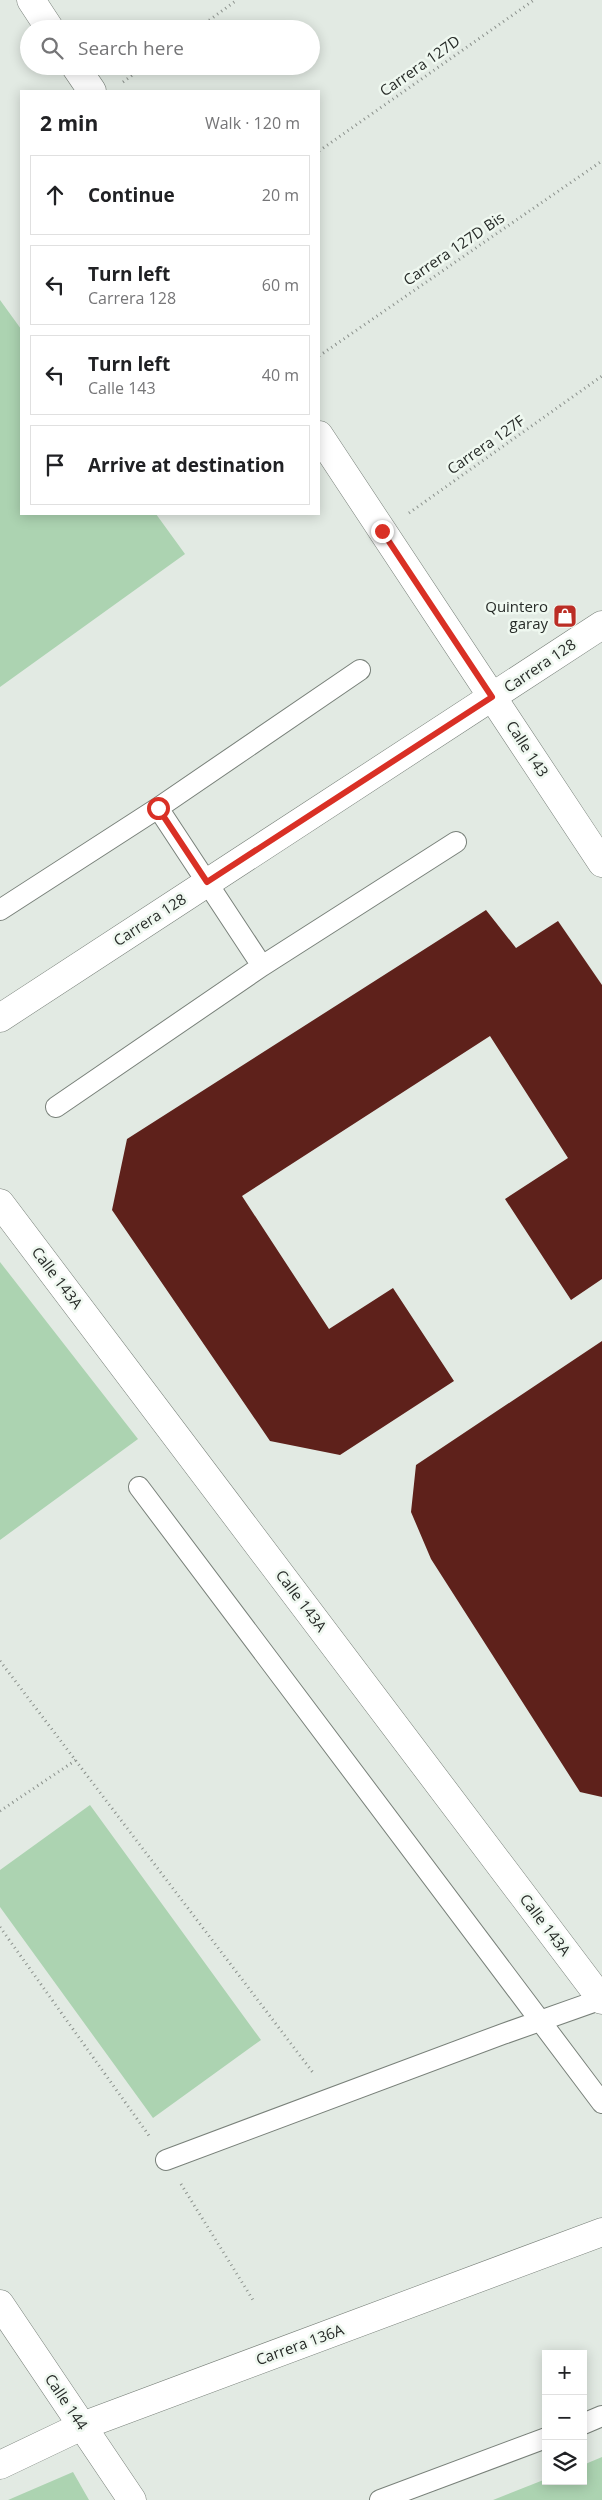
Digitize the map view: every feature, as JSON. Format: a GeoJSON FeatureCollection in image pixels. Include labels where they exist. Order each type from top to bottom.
{"type":"FeatureCollection","features":[{"type":"Feature","properties":{"kind":"street"},"geometry":{"type":"LineString","coordinates":[[31,0],[44,20]]}},
{"type":"Feature","properties":{"kind":"street"},"geometry":{"type":"LineString","coordinates":[[86,75],[104,89]]}},
{"type":"Feature","properties":{"kind":"street","name":"Calle 143"},"geometry":{"type":"LineString","coordinates":[[320,437],[602,863]]}},
{"type":"Feature","properties":{"kind":"street","name":"Carrera 128"},"geometry":{"type":"LineString","coordinates":[[0,1018],[602,624]]}},
{"type":"Feature","properties":{"kind":"street","name":"Calle 143A"},"geometry":{"type":"LineString","coordinates":[[0,1203],[602,2000]]}},
{"type":"Feature","properties":{"kind":"street","name":"Carrera 136A"},"geometry":{"type":"LineString","coordinates":[[0,2465],[82,2426],[602,2232]]}},
{"type":"Feature","properties":{"kind":"street","name":"Calle 144"},"geometry":{"type":"LineString","coordinates":[[0,2304],[132,2500]]}},
{"type":"Feature","properties":{"kind":"lane"},"geometry":{"type":"LineString","coordinates":[[0,910],[158,808],[360,670]]}},
{"type":"Feature","properties":{"kind":"lane"},"geometry":{"type":"LineString","coordinates":[[158,808],[262,966]]}},
{"type":"Feature","properties":{"kind":"lane"},"geometry":{"type":"LineString","coordinates":[[56,1107],[262,966],[456,842]]}},
{"type":"Feature","properties":{"kind":"lane"},"geometry":{"type":"LineString","coordinates":[[139,1487],[602,2103]]}},
{"type":"Feature","properties":{"kind":"lane"},"geometry":{"type":"LineString","coordinates":[[166,2160],[503,2034],[602,2000]]}},
{"type":"Feature","properties":{"kind":"lane"},"geometry":{"type":"LineString","coordinates":[[587,2422],[602,2416]]}},
{"type":"Feature","properties":{"kind":"lane"},"geometry":{"type":"LineString","coordinates":[[380,2500],[542,2439]]}},
{"type":"Feature","properties":{"kind":"path"},"geometry":{"type":"LineString","coordinates":[[209,20],[237,0]]}},
{"type":"Feature","properties":{"kind":"path","name":"Carrera 127D"},"geometry":{"type":"LineString","coordinates":[[320,150],[534,0]]}},
{"type":"Feature","properties":{"kind":"path"},"geometry":{"type":"LineString","coordinates":[[104,89],[129,75]]}},
{"type":"Feature","properties":{"kind":"path","name":"Carrera 127D Bis"},"geometry":{"type":"LineString","coordinates":[[320,355],[602,162]]}},
{"type":"Feature","properties":{"kind":"path","name":"Carrera 127F"},"geometry":{"type":"LineString","coordinates":[[382,531],[602,376]]}},
{"type":"Feature","properties":{"kind":"path"},"geometry":{"type":"LineString","coordinates":[[0,1661],[332,2099]]}},
{"type":"Feature","properties":{"kind":"path"},"geometry":{"type":"LineString","coordinates":[[0,1811],[76,1760]]}},
{"type":"Feature","properties":{"kind":"path"},"geometry":{"type":"LineString","coordinates":[[0,1927],[166,2160],[253,2300]]}},
{"type":"Feature","properties":{"kind":"green space"},"geometry":{"type":"Polygon","coordinates":[[[0,300],[20,328],[20,515],[157,515],[185,554],[0,687],[0,300]]]}},
{"type":"Feature","properties":{"kind":"green space"},"geometry":{"type":"Polygon","coordinates":[[[0,1262],[138,1439],[0,1540],[0,1262]]]}},
{"type":"Feature","properties":{"kind":"green space"},"geometry":{"type":"Polygon","coordinates":[[[90,1805],[261,2040],[153,2118],[0,1907],[0,1870],[90,1805]]]}},
{"type":"Feature","properties":{"kind":"green space"},"geometry":{"type":"Polygon","coordinates":[[[602,2457],[602,2500],[493,2500],[542,2481],[542,2485],[587,2485],[587,2463],[602,2457]]]}},
{"type":"Feature","properties":{"kind":"green space"},"geometry":{"type":"Polygon","coordinates":[[[73,2472],[89,2500],[8,2500],[73,2472]]]}},
{"type":"Feature","properties":{"kind":"building"},"geometry":{"type":"Polygon","coordinates":[[[486,910],[516,948],[558,921],[602,985],[602,1279],[571,1300],[505,1199],[568,1158],[490,1036],[242,1196],[329,1329],[393,1288],[454,1381],[340,1455],[270,1441],[112,1210],[127,1139],[486,910]]]}},
{"type":"Feature","properties":{"kind":"building"},"geometry":{"type":"Polygon","coordinates":[[[602,1341],[602,1797],[580,1792],[431,1559],[411,1512],[416,1465],[602,1341]]]}},
{"type":"Feature","properties":{"kind":"place","name":"Quintero garay"},"geometry":{"type":"Point","coordinates":[565,616]}},
{"type":"Feature","properties":{"kind":"route"},"geometry":{"type":"LineString","coordinates":[[158,808],[207,882],[492,697],[382,531]]}}]}
